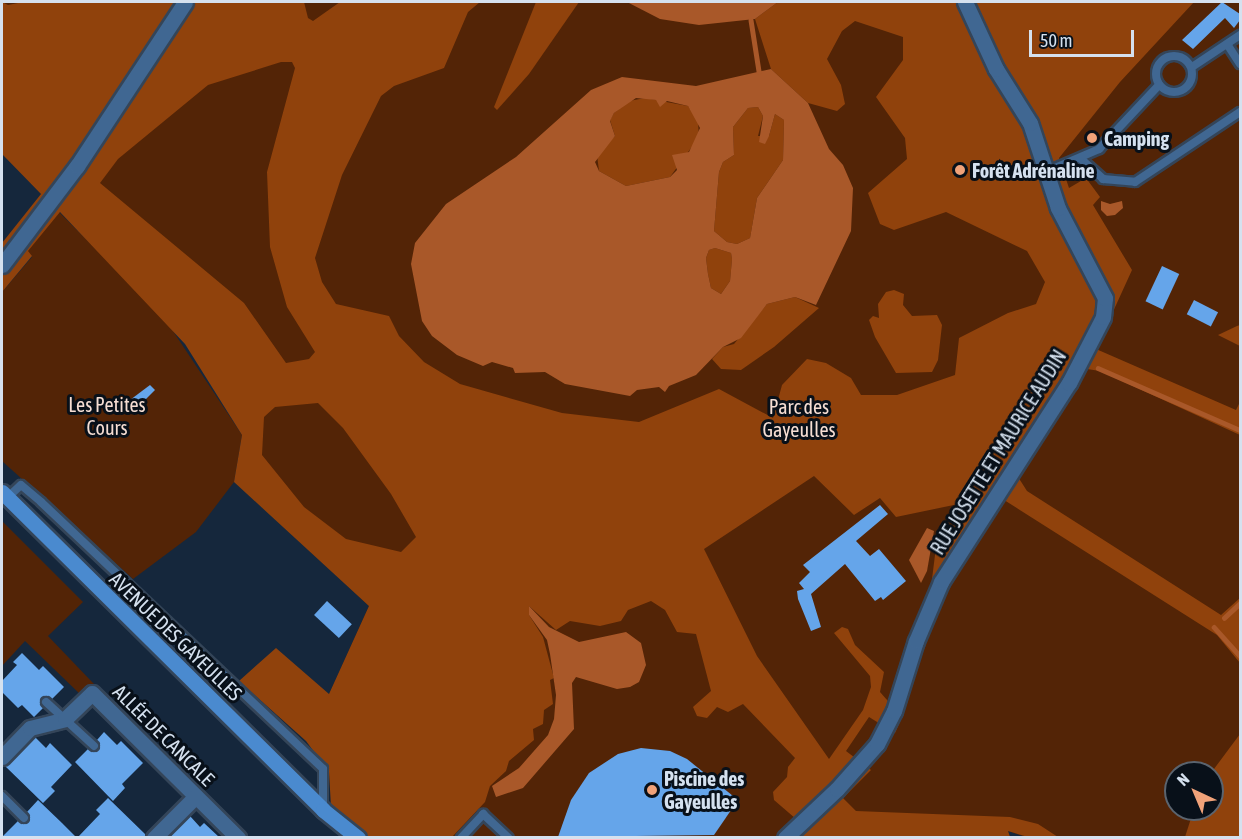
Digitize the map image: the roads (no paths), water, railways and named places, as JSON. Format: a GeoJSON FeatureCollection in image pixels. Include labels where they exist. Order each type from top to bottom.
{"type":"FeatureCollection","features":[{"type":"Feature","properties":{"kind":"street"},"geometry":{"type":"LineString","coordinates":[[2,265],[77,166],[185,2]]}},
{"type":"Feature","properties":{"kind":"street","name":"RUE JOSETTE ET MAURICE AUDIN"},"geometry":{"type":"LineString","coordinates":[[785,837],[837,789],[877,744],[894,711],[916,641],[941,582],[1064,393],[1103,317],[1105,298],[1058,208],[1048,171],[1030,123],[996,69],[964,2]]}},
{"type":"Feature","properties":{"kind":"street","name":"AVENUE DES GAYEULLES"},"geometry":{"type":"LineString","coordinates":[[4,495],[323,810],[346,837]]}},
{"type":"Feature","properties":{"kind":"street","name":"ALLÉE DE CANCALE"},"geometry":{"type":"LineString","coordinates":[[2,757],[30,728],[65,719],[92,693],[237,837]]}},
{"type":"Feature","properties":{"kind":"street"},"geometry":{"type":"LineString","coordinates":[[154,837],[196,796]]}},
{"type":"Feature","properties":{"kind":"street","name":"AVENUE DES GAYEULLES"},"geometry":{"type":"LineString","coordinates":[[323,810],[358,837]]}},
{"type":"Feature","properties":{"kind":"lane"},"geometry":{"type":"LineString","coordinates":[[1191,67],[1240,35]]}},
{"type":"Feature","properties":{"kind":"lane"},"geometry":{"type":"LineString","coordinates":[[1227,44],[1240,64]]}},
{"type":"Feature","properties":{"kind":"lane"},"geometry":{"type":"LineString","coordinates":[[1048,171],[1081,159],[1120,130],[1159,85],[1158,66],[1164,58],[1179,56],[1191,67],[1192,80],[1185,89],[1170,92],[1159,85]]}},
{"type":"Feature","properties":{"kind":"lane"},"geometry":{"type":"LineString","coordinates":[[1081,159],[1103,179],[1135,182],[1240,112]]}},
{"type":"Feature","properties":{"kind":"lane"},"geometry":{"type":"LineString","coordinates":[[4,495],[21,485],[28,490],[323,769],[323,810]]}},
{"type":"Feature","properties":{"kind":"lane"},"geometry":{"type":"LineString","coordinates":[[46,702],[94,746]]}},
{"type":"Feature","properties":{"kind":"lane"},"geometry":{"type":"LineString","coordinates":[[2,796],[24,818]]}},
{"type":"Feature","properties":{"kind":"lane"},"geometry":{"type":"LineString","coordinates":[[462,837],[483,814],[509,837]]}},
{"type":"Feature","properties":{"kind":"waterway"},"geometry":{"type":"LineString","coordinates":[[751,20],[759,71]]}},
{"type":"Feature","properties":{"kind":"waterway"},"geometry":{"type":"LineString","coordinates":[[1098,368],[1240,430]]}},
{"type":"Feature","properties":{"kind":"waterway"},"geometry":{"type":"LineString","coordinates":[[1224,618],[1240,603]]}},
{"type":"Feature","properties":{"kind":"waterway"},"geometry":{"type":"LineString","coordinates":[[1214,627],[1240,656]]}},
{"type":"Feature","properties":{"kind":"place","name":"Camping"},"geometry":{"type":"Point","coordinates":[1092,138]}},
{"type":"Feature","properties":{"kind":"place","name":"Forêt Adrénaline"},"geometry":{"type":"Point","coordinates":[960,170]}},
{"type":"Feature","properties":{"kind":"place","name":"Piscine des Gayeulles"},"geometry":{"type":"Point","coordinates":[652,790]}},
{"type":"Feature","properties":{"kind":"park label","name":"Les Petites Cours"},"geometry":{"type":"Point","coordinates":[107,416]}},
{"type":"Feature","properties":{"kind":"park label","name":"Parc des Gayeulles"},"geometry":{"type":"Point","coordinates":[799,418]}}]}
